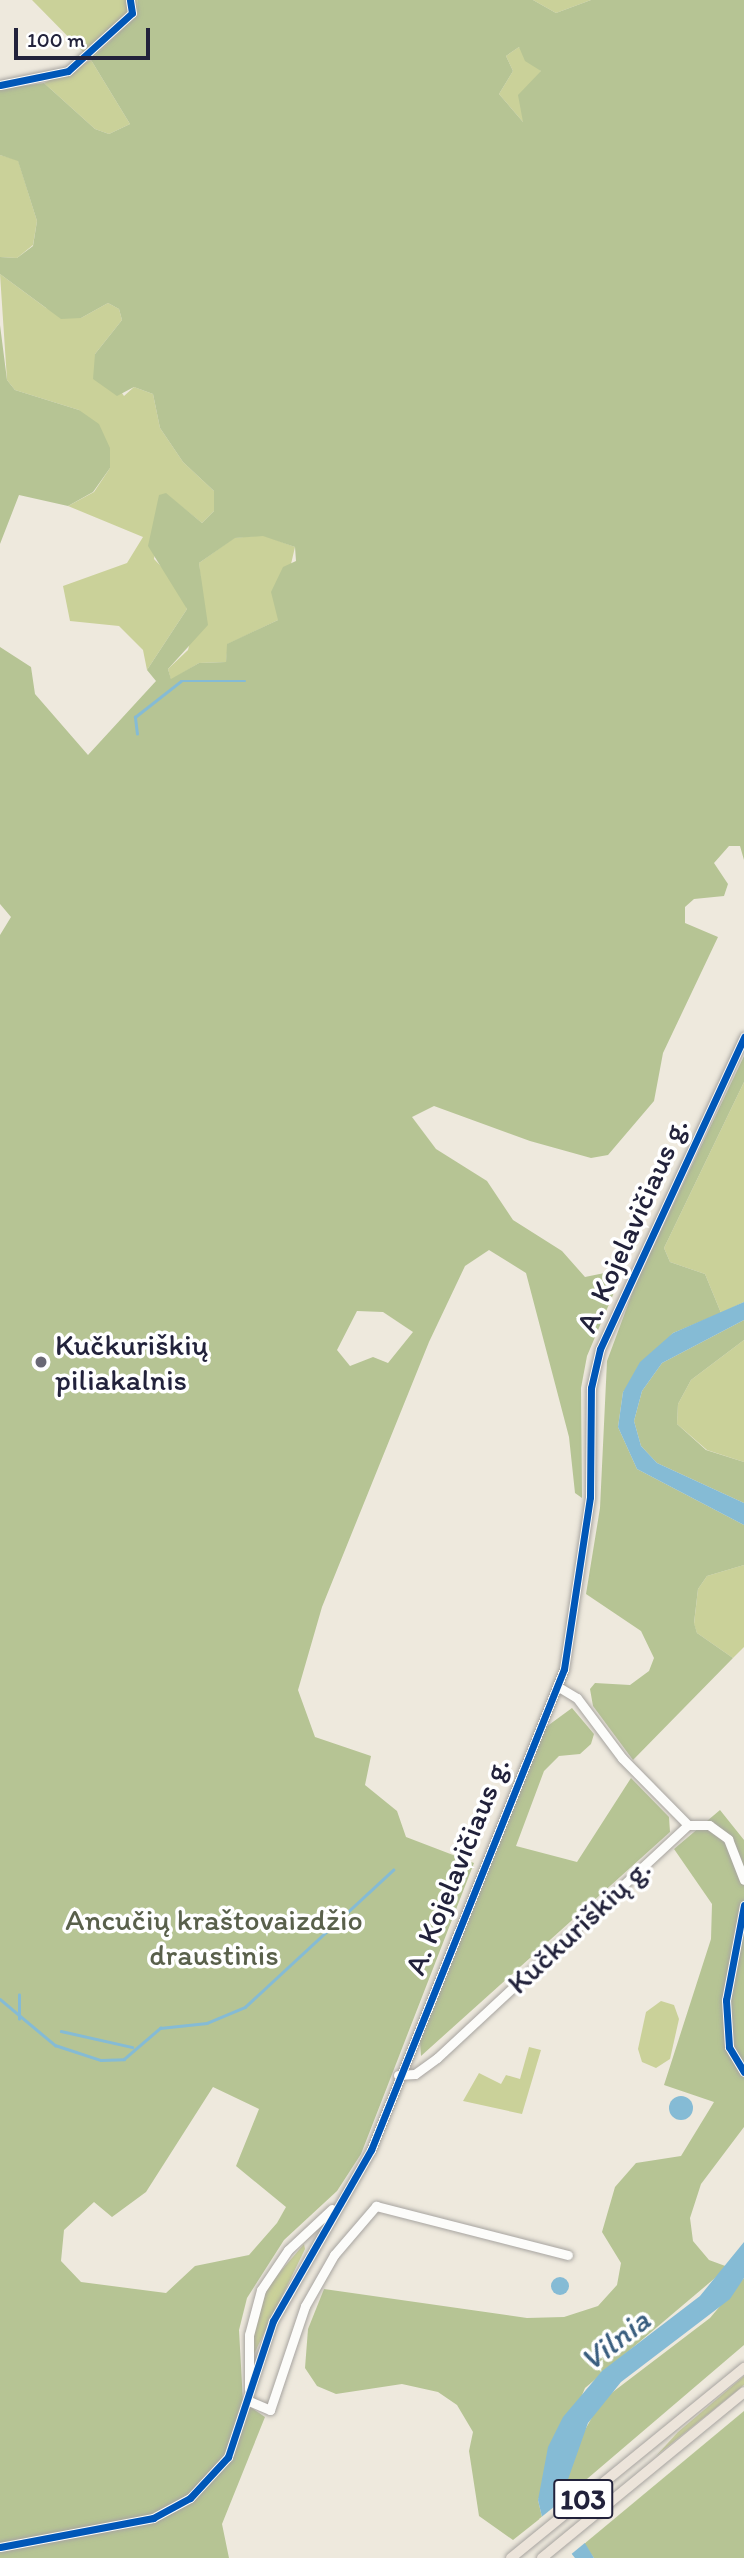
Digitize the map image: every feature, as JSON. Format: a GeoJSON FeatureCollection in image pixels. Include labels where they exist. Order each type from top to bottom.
{"type":"FeatureCollection","features":[{"type":"Feature","properties":{"kind":"main road","name":"103"},"geometry":{"type":"LineString","coordinates":[[514,2555],[744,2368]]}},
{"type":"Feature","properties":{"kind":"main road","name":"103"},"geometry":{"type":"LineString","coordinates":[[542,2558],[744,2392]]}},
{"type":"Feature","properties":{"kind":"street"},"geometry":{"type":"LineString","coordinates":[[0,85],[68,71],[133,4]]}},
{"type":"Feature","properties":{"kind":"street","name":"A. Kojelavičiaus g."},"geometry":{"type":"LineString","coordinates":[[0,2547],[136,2523],[179,2506],[228,2457],[286,2293],[371,2150],[398,2075],[557,1686],[572,1632],[590,1497],[597,1359],[744,1037]]}},
{"type":"Feature","properties":{"kind":"street"},"geometry":{"type":"LineString","coordinates":[[557,1686],[577,1698],[622,1758],[688,1825],[709,1825],[728,1839],[744,1880]]}},
{"type":"Feature","properties":{"kind":"street","name":"Kučkuriškių g."},"geometry":{"type":"LineString","coordinates":[[398,2075],[415,2074],[437,2058],[688,1825]]}},
{"type":"Feature","properties":{"kind":"street"},"geometry":{"type":"LineString","coordinates":[[744,1905],[726,2000],[729,2046],[744,2072]]}},
{"type":"Feature","properties":{"kind":"street","name":"A. Kojelavičiaus g."},"geometry":{"type":"LineString","coordinates":[[248,2401],[249,2335],[261,2290],[288,2250],[344,2198]]}},
{"type":"Feature","properties":{"kind":"street"},"geometry":{"type":"LineString","coordinates":[[248,2401],[270,2410],[305,2306],[334,2255],[376,2206],[568,2255]]}},
{"type":"Feature","properties":{"kind":"green space"},"geometry":{"type":"Polygon","coordinates":[[[32,0],[138,0],[139,15],[91,60],[32,0]]]}},
{"type":"Feature","properties":{"kind":"green space","name":"Ancučių kraštovaizdžio draustinis"},"geometry":{"type":"Polygon","coordinates":[[[138,0],[533,0],[556,13],[591,0],[744,0],[744,860],[740,846],[729,846],[714,863],[728,884],[724,896],[694,899],[685,907],[685,923],[718,937],[663,1053],[654,1101],[608,1155],[591,1158],[530,1141],[434,1106],[412,1117],[436,1149],[487,1181],[513,1220],[562,1251],[585,1277],[624,1269],[587,1356],[581,1388],[582,1498],[575,1493],[569,1437],[526,1273],[489,1250],[465,1266],[429,1342],[322,1607],[298,1690],[315,1737],[371,1756],[365,1785],[397,1811],[406,1837],[474,1863],[361,2154],[337,2191],[284,2240],[247,2298],[239,2330],[243,2402],[265,2417],[222,2524],[229,2558],[0,2558],[0,935],[11,917],[0,904],[0,647],[31,667],[35,694],[88,755],[156,681],[147,670],[187,609],[148,546],[159,495],[166,493],[202,523],[214,511],[214,491],[183,462],[160,428],[153,394],[134,387],[117,396],[93,379],[95,354],[122,320],[119,309],[108,303],[81,318],[61,319],[0,274],[0,257],[17,258],[33,246],[37,221],[18,161],[0,155],[0,89],[44,83],[95,129],[109,134],[130,124],[91,60],[138,15],[138,0]],[[519,47],[506,56],[513,71],[499,94],[523,122],[518,95],[541,71],[525,61],[519,47]],[[263,536],[235,538],[199,563],[208,625],[168,669],[171,679],[199,663],[226,662],[227,644],[278,620],[271,592],[283,567],[296,561],[295,547],[263,536]],[[357,1311],[337,1350],[350,1366],[373,1357],[388,1363],[413,1332],[383,1312],[357,1311]],[[213,2087],[146,2192],[112,2217],[94,2202],[64,2230],[61,2261],[81,2282],[166,2293],[195,2266],[249,2255],[277,2223],[286,2207],[236,2166],[259,2109],[213,2087]]]}},
{"type":"Feature","properties":{"kind":"green space"},"geometry":{"type":"Polygon","coordinates":[[[533,0],[591,0],[556,13],[533,0]]]}},
{"type":"Feature","properties":{"kind":"green space"},"geometry":{"type":"Polygon","coordinates":[[[519,47],[541,71],[523,122],[499,94],[513,71],[506,56],[519,47]]]}},
{"type":"Feature","properties":{"kind":"green space"},"geometry":{"type":"Polygon","coordinates":[[[91,60],[130,124],[109,134],[95,129],[44,83],[91,60]]]}},
{"type":"Feature","properties":{"kind":"green space"},"geometry":{"type":"Polygon","coordinates":[[[0,155],[18,160],[37,221],[33,245],[17,258],[0,257],[0,155]]]}},
{"type":"Feature","properties":{"kind":"green space"},"geometry":{"type":"Polygon","coordinates":[[[0,274],[46,308],[81,318],[108,303],[119,309],[122,320],[95,354],[124,396],[134,387],[153,394],[160,428],[183,462],[214,491],[214,511],[202,523],[166,494],[154,559],[176,582],[187,609],[147,670],[143,650],[119,626],[70,621],[63,586],[127,563],[143,537],[68,506],[94,492],[110,468],[79,410],[15,390],[7,380],[0,274]]]}},
{"type":"Feature","properties":{"kind":"green space"},"geometry":{"type":"Polygon","coordinates":[[[0,325],[7,380],[15,390],[79,410],[99,424],[110,448],[110,468],[93,492],[68,506],[19,495],[0,544],[0,325]]]}},
{"type":"Feature","properties":{"kind":"green space"},"geometry":{"type":"Polygon","coordinates":[[[263,535],[295,547],[278,620],[228,644],[226,662],[199,663],[171,680],[168,669],[188,650],[202,593],[199,563],[234,538],[263,535]]]}},
{"type":"Feature","properties":{"kind":"green space"},"geometry":{"type":"Polygon","coordinates":[[[744,1056],[744,1082],[664,1248],[670,1262],[705,1274],[721,1313],[673,1333],[623,1392],[618,1427],[637,1469],[744,1525],[744,1565],[707,1576],[698,1589],[694,1623],[697,1633],[733,1658],[633,1760],[593,1706],[590,1689],[595,1683],[630,1685],[649,1671],[654,1658],[641,1631],[586,1594],[600,1508],[607,1361],[636,1283],[744,1056]]]}},
{"type":"Feature","properties":{"kind":"green space"},"geometry":{"type":"Polygon","coordinates":[[[744,1082],[744,1302],[721,1313],[705,1274],[670,1262],[664,1248],[744,1082]]]}},
{"type":"Feature","properties":{"kind":"green space"},"geometry":{"type":"Polygon","coordinates":[[[744,1320],[744,1340],[691,1380],[678,1404],[677,1424],[706,1450],[744,1462],[744,1503],[657,1463],[641,1446],[634,1421],[642,1391],[662,1363],[744,1320]]]}},
{"type":"Feature","properties":{"kind":"green space"},"geometry":{"type":"Polygon","coordinates":[[[744,1340],[744,1462],[707,1450],[677,1424],[678,1404],[691,1380],[744,1340]]]}},
{"type":"Feature","properties":{"kind":"green space"},"geometry":{"type":"Polygon","coordinates":[[[744,1565],[744,1647],[733,1658],[697,1633],[694,1624],[698,1589],[707,1576],[744,1565]]]}},
{"type":"Feature","properties":{"kind":"green space"},"geometry":{"type":"Polygon","coordinates":[[[572,1708],[594,1734],[591,1744],[580,1754],[559,1756],[544,1771],[516,1846],[577,1862],[631,1778],[669,1817],[670,1832],[421,2056],[420,2041],[546,1727],[572,1708]]]}},
{"type":"Feature","properties":{"kind":"green space"},"geometry":{"type":"Polygon","coordinates":[[[720,1810],[744,1840],[744,2127],[701,2184],[690,2218],[693,2241],[709,2260],[728,2267],[585,2388],[538,2500],[542,2517],[513,2540],[479,2516],[469,2451],[473,2432],[457,2405],[438,2392],[402,2384],[336,2394],[317,2386],[305,2368],[308,2329],[324,2289],[527,2318],[564,2317],[598,2306],[617,2285],[621,2263],[602,2232],[615,2187],[636,2163],[681,2156],[714,2102],[664,2085],[711,1939],[712,1904],[674,1849],[720,1810]]]}},
{"type":"Feature","properties":{"kind":"green space"},"geometry":{"type":"Polygon","coordinates":[[[661,2001],[674,2005],[679,2019],[670,2059],[656,2068],[642,2062],[638,2049],[646,2012],[661,2001]]]}},
{"type":"Feature","properties":{"kind":"green space"},"geometry":{"type":"Polygon","coordinates":[[[529,2047],[541,2050],[522,2114],[463,2101],[479,2073],[501,2084],[506,2075],[520,2079],[529,2047]]]}},
{"type":"Feature","properties":{"kind":"green space"},"geometry":{"type":"Polygon","coordinates":[[[304,2244],[305,2249],[254,2354],[254,2329],[268,2286],[304,2244]]]}},
{"type":"Feature","properties":{"kind":"green space"},"geometry":{"type":"Polygon","coordinates":[[[744,2278],[744,2345],[560,2502],[575,2448],[601,2401],[710,2318],[744,2278]]]}},
{"type":"Feature","properties":{"kind":"green space"},"geometry":{"type":"Polygon","coordinates":[[[744,2376],[744,2385],[656,2456],[678,2432],[744,2376]]]}},
{"type":"Feature","properties":{"kind":"green space"},"geometry":{"type":"Polygon","coordinates":[[[744,2411],[744,2558],[594,2558],[584,2544],[744,2411]]]}},
{"type":"Feature","properties":{"kind":"water"},"geometry":{"type":"Polygon","coordinates":[[[744,1302],[744,1320],[662,1363],[642,1391],[634,1421],[641,1446],[657,1463],[744,1503],[744,1525],[637,1469],[618,1427],[623,1392],[640,1362],[673,1333],[744,1302]]]}},
{"type":"Feature","properties":{"kind":"water"},"geometry":{"type":"Polygon","coordinates":[[[681,2096],[692,2103],[693,2108],[686,2119],[681,2120],[670,2113],[669,2108],[676,2097],[681,2096]]]}},
{"type":"Feature","properties":{"kind":"water"},"geometry":{"type":"Polygon","coordinates":[[[744,2242],[744,2278],[730,2299],[621,2382],[588,2423],[560,2502],[594,2558],[575,2558],[542,2517],[538,2500],[548,2447],[563,2417],[602,2371],[700,2296],[744,2242]]]}},
{"type":"Feature","properties":{"kind":"water"},"geometry":{"type":"Polygon","coordinates":[[[556,2277],[564,2277],[569,2286],[567,2293],[556,2295],[551,2290],[551,2282],[556,2277]]]}},
{"type":"Feature","properties":{"kind":"pier"},"geometry":{"type":"Polygon","coordinates":[[[565,2498],[586,2542],[569,2556],[539,2519],[565,2498]]]}},
{"type":"Feature","properties":{"kind":"waterway"},"geometry":{"type":"LineString","coordinates":[[137,734],[135,717],[181,681],[245,681]]}},
{"type":"Feature","properties":{"kind":"waterway"},"geometry":{"type":"LineString","coordinates":[[0,1999],[55,2045],[101,2060],[124,2059],[160,2028],[207,2023],[245,2007],[393,1870]]}},
{"type":"Feature","properties":{"kind":"waterway"},"geometry":{"type":"LineString","coordinates":[[19,1995],[19,2019]]}},
{"type":"Feature","properties":{"kind":"waterway"},"geometry":{"type":"LineString","coordinates":[[61,2031],[132,2047]]}},
{"type":"Feature","properties":{"kind":"cycle path"},"geometry":{"type":"LineString","coordinates":[[0,85],[68,71],[132,13],[130,0]]}},
{"type":"Feature","properties":{"kind":"cycle path"},"geometry":{"type":"LineString","coordinates":[[0,2547],[153,2518],[190,2498],[228,2457],[273,2321],[371,2150],[564,1669],[590,1497],[591,1388],[600,1349],[744,1037]]}},
{"type":"Feature","properties":{"kind":"cycle path"},"geometry":{"type":"LineString","coordinates":[[744,1905],[726,2000],[729,2047],[744,2072]]}},
{"type":"Feature","properties":{"kind":"place","name":"Kučkuriškių piliakalnis"},"geometry":{"type":"Point","coordinates":[41,1362]}},
{"type":"Feature","properties":{"kind":"water label","name":"Vilnia"},"geometry":{"type":"Point","coordinates":[615,2340]}}]}
